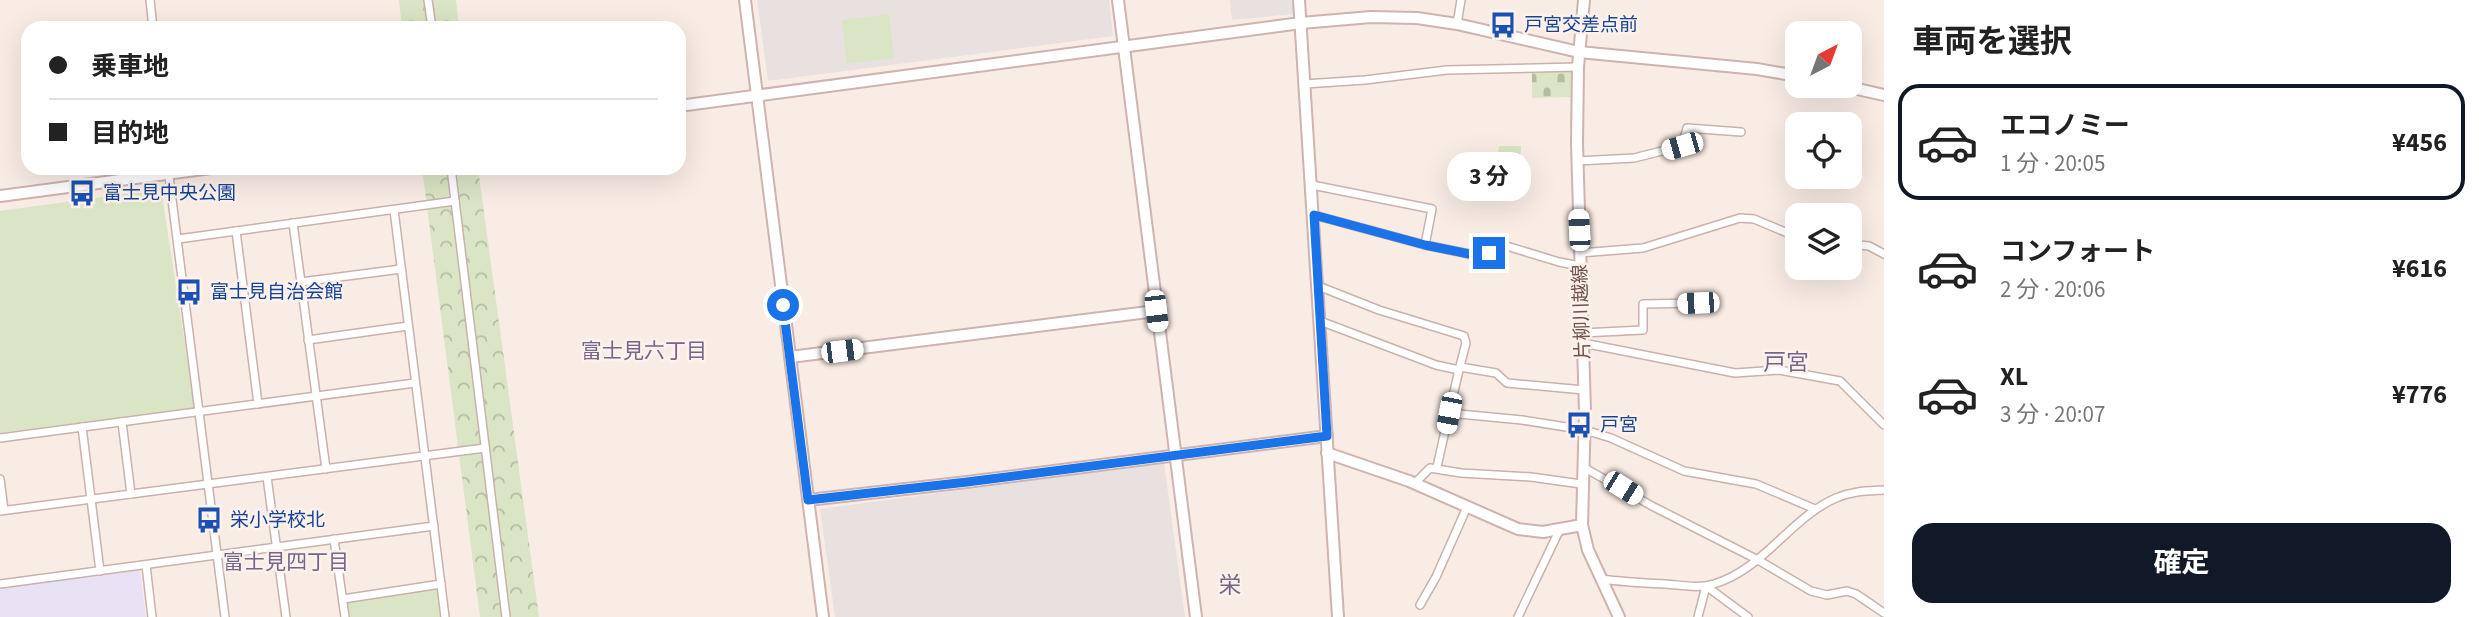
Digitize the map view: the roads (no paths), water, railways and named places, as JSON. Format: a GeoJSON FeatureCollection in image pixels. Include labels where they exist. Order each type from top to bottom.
{"type":"FeatureCollection","features":[{"type":"Feature","properties":{"kind":"street"},"geometry":{"type":"LineString","coordinates":[[150,0],[152,21]]}},
{"type":"Feature","properties":{"kind":"street"},"geometry":{"type":"LineString","coordinates":[[428,0],[431,21]]}},
{"type":"Feature","properties":{"kind":"street"},"geometry":{"type":"LineString","coordinates":[[745,0],[823,617]]}},
{"type":"Feature","properties":{"kind":"street"},"geometry":{"type":"LineString","coordinates":[[1118,0],[1196,617]]}},
{"type":"Feature","properties":{"kind":"street"},"geometry":{"type":"LineString","coordinates":[[1299,0],[1338,617]]}},
{"type":"Feature","properties":{"kind":"street"},"geometry":{"type":"LineString","coordinates":[[1457,24],[1461,0]]}},
{"type":"Feature","properties":{"kind":"street","name":"片柳川越線"},"geometry":{"type":"LineString","coordinates":[[1584,0],[1578,67],[1577,160],[1585,430],[1581,484],[1582,525],[1588,550],[1619,617]]}},
{"type":"Feature","properties":{"kind":"street"},"geometry":{"type":"LineString","coordinates":[[686,105],[1371,16],[1417,18],[1457,24],[1579,52],[1785,74]]}},
{"type":"Feature","properties":{"kind":"street"},"geometry":{"type":"LineString","coordinates":[[1305,84],[1447,70],[1578,67]]}},
{"type":"Feature","properties":{"kind":"street"},"geometry":{"type":"LineString","coordinates":[[1862,90],[1884,96]]}},
{"type":"Feature","properties":{"kind":"street"},"geometry":{"type":"LineString","coordinates":[[1577,160],[1634,158],[1682,146],[1687,128],[1741,132]]}},
{"type":"Feature","properties":{"kind":"street"},"geometry":{"type":"LineString","coordinates":[[0,196],[142,175]]}},
{"type":"Feature","properties":{"kind":"street"},"geometry":{"type":"LineString","coordinates":[[170,175],[225,617]]}},
{"type":"Feature","properties":{"kind":"street"},"geometry":{"type":"LineString","coordinates":[[452,175],[506,617]]}},
{"type":"Feature","properties":{"kind":"street"},"geometry":{"type":"LineString","coordinates":[[1312,185],[1432,209],[1425,245]]}},
{"type":"Feature","properties":{"kind":"street"},"geometry":{"type":"LineString","coordinates":[[178,239],[455,201]]}},
{"type":"Feature","properties":{"kind":"street"},"geometry":{"type":"LineString","coordinates":[[394,210],[445,617]]}},
{"type":"Feature","properties":{"kind":"street"},"geometry":{"type":"LineString","coordinates":[[1314,215],[1425,245],[1479,256],[1486,256],[1495,245],[1500,244],[1580,266]]}},
{"type":"Feature","properties":{"kind":"street"},"geometry":{"type":"LineString","coordinates":[[1580,253],[1643,248],[1740,218],[1754,219],[1785,232]]}},
{"type":"Feature","properties":{"kind":"street"},"geometry":{"type":"LineString","coordinates":[[293,223],[326,469]]}},
{"type":"Feature","properties":{"kind":"street"},"geometry":{"type":"LineString","coordinates":[[236,231],[258,404]]}},
{"type":"Feature","properties":{"kind":"street"},"geometry":{"type":"LineString","coordinates":[[1862,245],[1870,246],[1884,254]]}},
{"type":"Feature","properties":{"kind":"street"},"geometry":{"type":"LineString","coordinates":[[301,282],[401,269]]}},
{"type":"Feature","properties":{"kind":"street"},"geometry":{"type":"LineString","coordinates":[[1318,286],[1379,310],[1464,337],[1466,343],[1437,467]]}},
{"type":"Feature","properties":{"kind":"street"},"geometry":{"type":"LineString","coordinates":[[1583,338],[1643,330],[1643,304],[1698,303]]}},
{"type":"Feature","properties":{"kind":"street"},"geometry":{"type":"LineString","coordinates":[[790,357],[1156,311]]}},
{"type":"Feature","properties":{"kind":"street"},"geometry":{"type":"LineString","coordinates":[[1320,321],[1436,365],[1496,373],[1507,383],[1584,390]]}},
{"type":"Feature","properties":{"kind":"street"},"geometry":{"type":"LineString","coordinates":[[308,340],[408,326]]}},
{"type":"Feature","properties":{"kind":"street"},"geometry":{"type":"LineString","coordinates":[[1583,338],[1735,373],[1779,370],[1840,381],[1884,425]]}},
{"type":"Feature","properties":{"kind":"street"},"geometry":{"type":"LineString","coordinates":[[0,438],[415,383]]}},
{"type":"Feature","properties":{"kind":"street"},"geometry":{"type":"LineString","coordinates":[[1449,413],[1522,420],[1585,430],[1611,438],[1684,471],[1756,484],[1815,509]]}},
{"type":"Feature","properties":{"kind":"street"},"geometry":{"type":"LineString","coordinates":[[122,422],[131,494]]}},
{"type":"Feature","properties":{"kind":"street"},"geometry":{"type":"LineString","coordinates":[[82,427],[100,571]]}},
{"type":"Feature","properties":{"kind":"street"},"geometry":{"type":"LineString","coordinates":[[808,500],[1327,436]]}},
{"type":"Feature","properties":{"kind":"street"},"geometry":{"type":"LineString","coordinates":[[0,479],[2,511],[485,448]]}},
{"type":"Feature","properties":{"kind":"street"},"geometry":{"type":"LineString","coordinates":[[1328,453],[1415,483],[1518,529],[1543,532],[1582,525]]}},
{"type":"Feature","properties":{"kind":"street"},"geometry":{"type":"LineString","coordinates":[[1415,483],[1430,468],[1437,467],[1461,473],[1531,477],[1581,484]]}},
{"type":"Feature","properties":{"kind":"street"},"geometry":{"type":"LineString","coordinates":[[1583,467],[1821,595],[1847,591],[1884,613]]}},
{"type":"Feature","properties":{"kind":"street"},"geometry":{"type":"LineString","coordinates":[[267,477],[286,617]]}},
{"type":"Feature","properties":{"kind":"street"},"geometry":{"type":"LineString","coordinates":[[1600,579],[1638,584],[1706,586],[1728,579],[1758,560],[1815,509],[1857,491],[1884,489]]}},
{"type":"Feature","properties":{"kind":"street"},"geometry":{"type":"LineString","coordinates":[[1420,605],[1436,577],[1467,507]]}},
{"type":"Feature","properties":{"kind":"street"},"geometry":{"type":"LineString","coordinates":[[0,584],[433,526]]}},
{"type":"Feature","properties":{"kind":"street"},"geometry":{"type":"LineString","coordinates":[[1518,617],[1560,529]]}},
{"type":"Feature","properties":{"kind":"street"},"geometry":{"type":"LineString","coordinates":[[334,539],[345,617]]}},
{"type":"Feature","properties":{"kind":"street"},"geometry":{"type":"LineString","coordinates":[[146,565],[152,617]]}},
{"type":"Feature","properties":{"kind":"street"},"geometry":{"type":"LineString","coordinates":[[343,599],[441,584]]}},
{"type":"Feature","properties":{"kind":"street"},"geometry":{"type":"LineString","coordinates":[[1698,617],[1706,586]]}},
{"type":"Feature","properties":{"kind":"street"},"geometry":{"type":"LineString","coordinates":[[1706,586],[1748,617]]}},
{"type":"Feature","properties":{"kind":"place","name":"戸宮交差点前"},"geometry":{"type":"Point","coordinates":[1503,25]}},
{"type":"Feature","properties":{"kind":"place","name":"富士見中央公園"},"geometry":{"type":"Point","coordinates":[82,193]}},
{"type":"Feature","properties":{"kind":"place","name":"富士見自治会館"},"geometry":{"type":"Point","coordinates":[189,292]}},
{"type":"Feature","properties":{"kind":"place","name":"戸宮"},"geometry":{"type":"Point","coordinates":[1579,425]}},
{"type":"Feature","properties":{"kind":"place","name":"栄小学校北"},"geometry":{"type":"Point","coordinates":[209,520]}},
{"type":"Feature","properties":{"kind":"district","name":"富士見六丁目"},"geometry":{"type":"Point","coordinates":[644,351]}},
{"type":"Feature","properties":{"kind":"district","name":"戸宮"},"geometry":{"type":"Point","coordinates":[1786,362]}},
{"type":"Feature","properties":{"kind":"district","name":"富士見四丁目"},"geometry":{"type":"Point","coordinates":[286,562]}},
{"type":"Feature","properties":{"kind":"district","name":"栄"},"geometry":{"type":"Point","coordinates":[1230,585]}}]}
